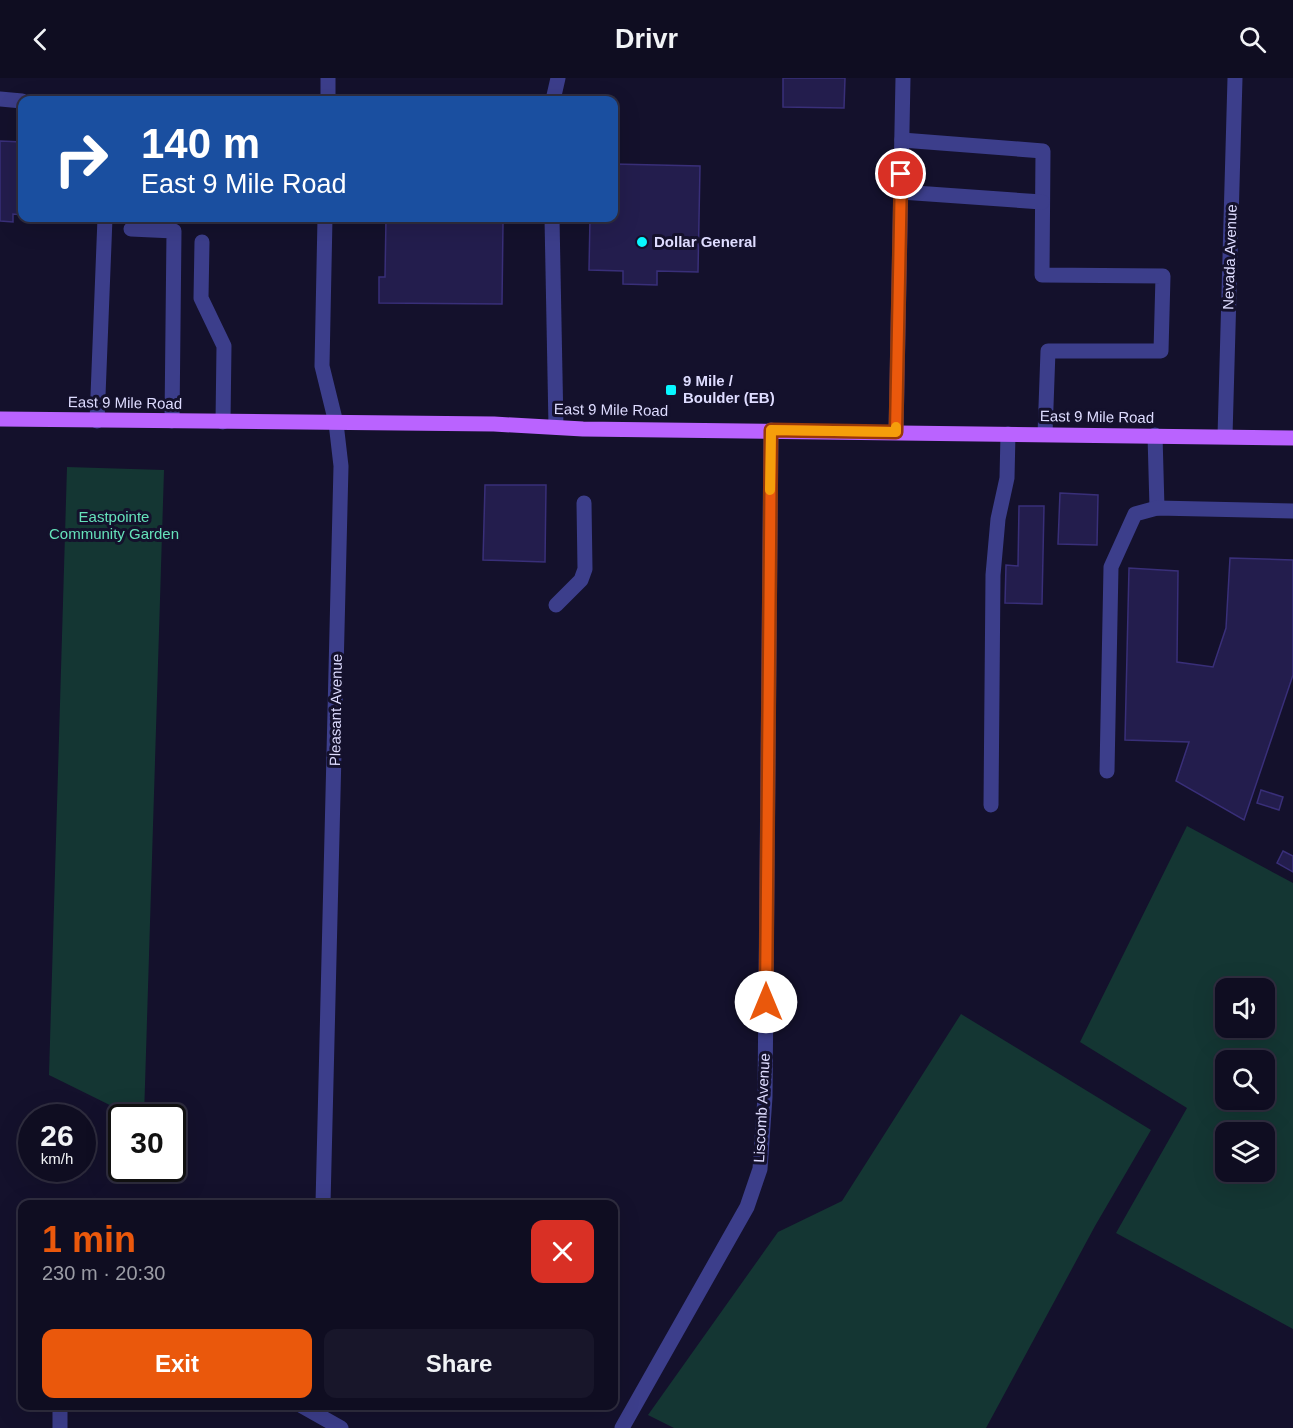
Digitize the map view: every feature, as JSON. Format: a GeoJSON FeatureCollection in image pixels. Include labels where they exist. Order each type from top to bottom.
{"type":"FeatureCollection","features":[{"type":"Feature","properties":{"kind":"main road","name":"East 9 Mile Road"},"geometry":{"type":"LineString","coordinates":[[0,419],[494,424],[556,427],[1293,438]]}},
{"type":"Feature","properties":{"kind":"street"},"geometry":{"type":"LineString","coordinates":[[328,78],[328,96]]}},
{"type":"Feature","properties":{"kind":"street"},"geometry":{"type":"LineString","coordinates":[[554,96],[558,78]]}},
{"type":"Feature","properties":{"kind":"street"},"geometry":{"type":"LineString","coordinates":[[896,432],[903,78]]}},
{"type":"Feature","properties":{"kind":"street","name":"Nevada Avenue"},"geometry":{"type":"LineString","coordinates":[[1225,436],[1234,78]]}},
{"type":"Feature","properties":{"kind":"street"},"geometry":{"type":"LineString","coordinates":[[0,99],[18,101]]}},
{"type":"Feature","properties":{"kind":"street"},"geometry":{"type":"LineString","coordinates":[[902,140],[1043,151],[1042,275],[1163,276],[1161,351],[1048,351],[1045,434]]}},
{"type":"Feature","properties":{"kind":"street"},"geometry":{"type":"LineString","coordinates":[[901,192],[1042,202]]}},
{"type":"Feature","properties":{"kind":"street"},"geometry":{"type":"LineString","coordinates":[[97,421],[105,222]]}},
{"type":"Feature","properties":{"kind":"street","name":"Pleasant Avenue"},"geometry":{"type":"LineString","coordinates":[[323,1200],[341,466],[336,423],[322,366],[325,222]]}},
{"type":"Feature","properties":{"kind":"street"},"geometry":{"type":"LineString","coordinates":[[552,222],[556,427]]}},
{"type":"Feature","properties":{"kind":"street"},"geometry":{"type":"LineString","coordinates":[[131,229],[174,231],[172,422]]}},
{"type":"Feature","properties":{"kind":"street"},"geometry":{"type":"LineString","coordinates":[[202,242],[201,298],[224,346],[223,422]]}},
{"type":"Feature","properties":{"kind":"street","name":"Liscomb Avenue"},"geometry":{"type":"LineString","coordinates":[[622,1428],[747,1207],[760,1169],[765,1098],[771,430]]}},
{"type":"Feature","properties":{"kind":"street"},"geometry":{"type":"LineString","coordinates":[[991,805],[993,575],[998,519],[1007,478],[1008,434]]}},
{"type":"Feature","properties":{"kind":"street"},"geometry":{"type":"LineString","coordinates":[[1155,435],[1156,508]]}},
{"type":"Feature","properties":{"kind":"street"},"geometry":{"type":"LineString","coordinates":[[556,605],[581,580],[585,569],[584,503]]}},
{"type":"Feature","properties":{"kind":"street"},"geometry":{"type":"LineString","coordinates":[[1107,771],[1112,567],[1135,514],[1156,508],[1293,511]]}},
{"type":"Feature","properties":{"kind":"street"},"geometry":{"type":"LineString","coordinates":[[60,1410],[60,1428]]}},
{"type":"Feature","properties":{"kind":"street"},"geometry":{"type":"LineString","coordinates":[[309,1410],[341,1428]]}},
{"type":"Feature","properties":{"kind":"green space","name":"Eastpointe Community Garden"},"geometry":{"type":"Polygon","coordinates":[[[67,467],[164,470],[144,1104],[108,1104],[49,1075],[67,467]]]}},
{"type":"Feature","properties":{"kind":"green space"},"geometry":{"type":"Polygon","coordinates":[[[1187,826],[1293,883],[1293,1329],[1116,1233],[1187,1108],[1080,1042],[1187,826]]]}},
{"type":"Feature","properties":{"kind":"green space"},"geometry":{"type":"Polygon","coordinates":[[[961,1014],[1151,1130],[1095,1226],[986,1428],[674,1428],[648,1415],[778,1232],[842,1201],[961,1014]]]}},
{"type":"Feature","properties":{"kind":"building"},"geometry":{"type":"Polygon","coordinates":[[[783,78],[845,78],[844,108],[783,107],[783,78]]]}},
{"type":"Feature","properties":{"kind":"building"},"geometry":{"type":"Polygon","coordinates":[[[0,141],[18,142],[18,215],[13,214],[13,222],[0,221],[0,141]]]}},
{"type":"Feature","properties":{"kind":"building"},"geometry":{"type":"Polygon","coordinates":[[[618,164],[700,166],[698,272],[657,271],[657,285],[623,284],[623,271],[589,270],[590,222],[618,222],[618,164]]]}},
{"type":"Feature","properties":{"kind":"building"},"geometry":{"type":"Polygon","coordinates":[[[386,222],[503,223],[502,304],[379,303],[379,277],[385,277],[386,222]]]}},
{"type":"Feature","properties":{"kind":"building"},"geometry":{"type":"Polygon","coordinates":[[[485,485],[546,485],[545,562],[483,560],[485,485]]]}},
{"type":"Feature","properties":{"kind":"building"},"geometry":{"type":"Polygon","coordinates":[[[1060,493],[1098,495],[1097,545],[1058,544],[1060,493]]]}},
{"type":"Feature","properties":{"kind":"building"},"geometry":{"type":"Polygon","coordinates":[[[1019,506],[1044,506],[1042,604],[1005,603],[1006,565],[1018,566],[1019,506]]]}},
{"type":"Feature","properties":{"kind":"building"},"geometry":{"type":"Polygon","coordinates":[[[1230,558],[1293,560],[1293,675],[1244,820],[1176,781],[1189,742],[1125,740],[1129,568],[1178,571],[1177,662],[1213,667],[1226,628],[1230,558]]]}},
{"type":"Feature","properties":{"kind":"building"},"geometry":{"type":"Polygon","coordinates":[[[1261,790],[1283,797],[1279,810],[1257,803],[1261,790]]]}},
{"type":"Feature","properties":{"kind":"building"},"geometry":{"type":"Polygon","coordinates":[[[1283,851],[1293,856],[1293,872],[1277,863],[1283,851]]]}},
{"type":"Feature","properties":{"kind":"slow traffic"},"geometry":{"type":"LineString","coordinates":[[770,490],[771,430],[896,432],[896,427]]}},
{"type":"Feature","properties":{"kind":"place","name":"Dollar General"},"geometry":{"type":"Point","coordinates":[642,242]}},
{"type":"Feature","properties":{"kind":"place","name":"9 Mile / Boulder (EB)"},"geometry":{"type":"Point","coordinates":[671,390]}},
{"type":"Feature","properties":{"kind":"route"},"geometry":{"type":"LineString","coordinates":[[766,1002],[771,430],[896,432],[901,174]]}}]}
